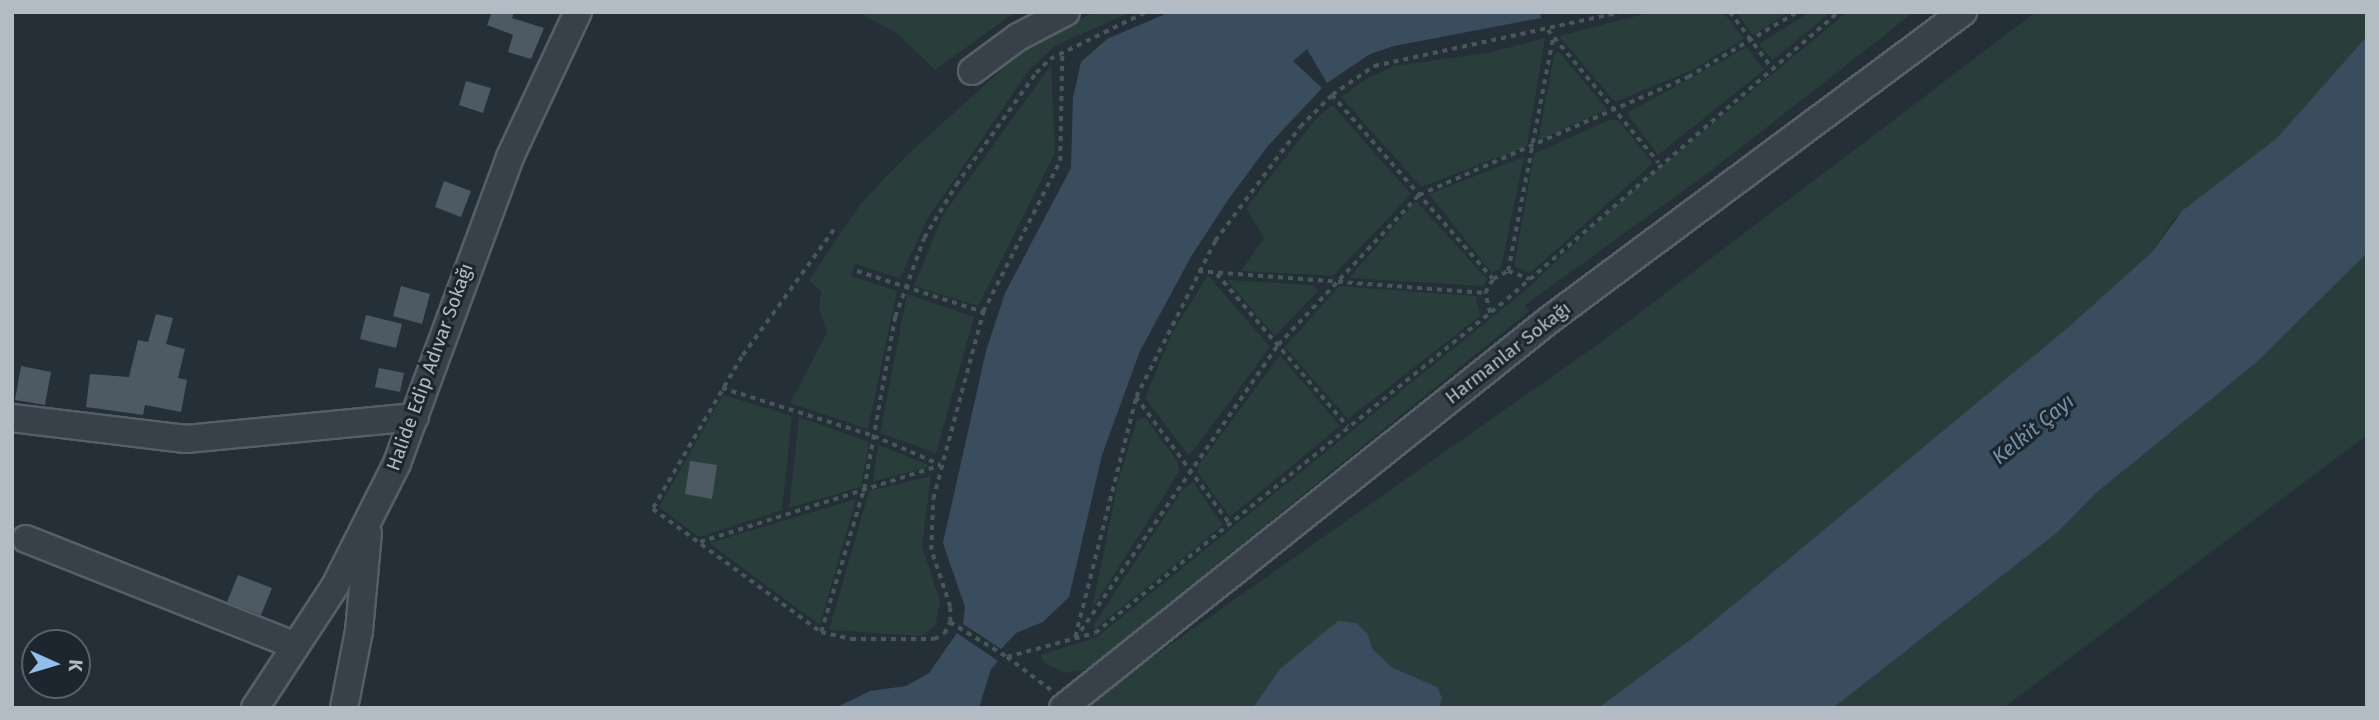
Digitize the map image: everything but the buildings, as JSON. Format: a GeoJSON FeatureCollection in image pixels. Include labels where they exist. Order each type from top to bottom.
{"type":"FeatureCollection","features":[{"type":"Feature","properties":{"kind":"street","name":"Halide Edip Adıvar Sokağı"},"geometry":{"type":"LineString","coordinates":[[256,708],[296,646],[369,520],[415,417],[505,170],[578,12]]}},
{"type":"Feature","properties":{"kind":"street"},"geometry":{"type":"LineString","coordinates":[[972,71],[1018,37],[1066,12]]}},
{"type":"Feature","properties":{"kind":"street","name":"Harmanlar Sokağı"},"geometry":{"type":"LineString","coordinates":[[1066,705],[1549,320],[1964,12]]}},
{"type":"Feature","properties":{"kind":"street"},"geometry":{"type":"LineString","coordinates":[[12,418],[186,439],[415,417]]}},
{"type":"Feature","properties":{"kind":"street"},"geometry":{"type":"LineString","coordinates":[[344,708],[359,631],[369,520]]}},
{"type":"Feature","properties":{"kind":"street"},"geometry":{"type":"LineString","coordinates":[[26,539],[296,646]]}},
{"type":"Feature","properties":{"kind":"path"},"geometry":{"type":"LineString","coordinates":[[821,632],[864,489],[904,288],[924,238],[956,185],[1035,73],[1062,52],[1146,12]]}},
{"type":"Feature","properties":{"kind":"path"},"geometry":{"type":"LineString","coordinates":[[1073,641],[1136,397],[1198,271],[1253,187],[1332,95],[1374,66],[1393,60],[1548,30],[1622,12]]}},
{"type":"Feature","properties":{"kind":"path"},"geometry":{"type":"LineString","coordinates":[[1730,12],[1772,68]]}},
{"type":"Feature","properties":{"kind":"path"},"geometry":{"type":"LineString","coordinates":[[1073,641],[1189,468],[1278,345],[1333,281],[1419,195],[1531,149],[1708,67],[1797,12]]}},
{"type":"Feature","properties":{"kind":"path"},"geometry":{"type":"LineString","coordinates":[[1007,657],[1095,633],[1490,313],[1659,163],[1838,12]]}},
{"type":"Feature","properties":{"kind":"path"},"geometry":{"type":"LineString","coordinates":[[1548,30],[1659,163]]}},
{"type":"Feature","properties":{"kind":"path"},"geometry":{"type":"LineString","coordinates":[[1508,271],[1553,37]]}},
{"type":"Feature","properties":{"kind":"path"},"geometry":{"type":"LineString","coordinates":[[834,230],[723,388],[653,509],[821,632],[851,639],[917,641],[944,634],[950,622],[929,529],[941,465],[984,313],[1060,161],[1062,52]]}},
{"type":"Feature","properties":{"kind":"path"},"geometry":{"type":"LineString","coordinates":[[1332,95],[1493,279]]}},
{"type":"Feature","properties":{"kind":"path"},"geometry":{"type":"LineString","coordinates":[[857,271],[984,313]]}},
{"type":"Feature","properties":{"kind":"path"},"geometry":{"type":"LineString","coordinates":[[1198,271],[1485,293]]}},
{"type":"Feature","properties":{"kind":"path"},"geometry":{"type":"LineString","coordinates":[[1490,313],[1485,293],[1493,279],[1508,271],[1530,279]]}},
{"type":"Feature","properties":{"kind":"path"},"geometry":{"type":"LineString","coordinates":[[1217,273],[1348,427]]}},
{"type":"Feature","properties":{"kind":"path"},"geometry":{"type":"LineString","coordinates":[[723,388],[874,436],[941,465]]}},
{"type":"Feature","properties":{"kind":"path"},"geometry":{"type":"LineString","coordinates":[[1136,397],[1230,524]]}},
{"type":"Feature","properties":{"kind":"path"},"geometry":{"type":"LineString","coordinates":[[699,542],[941,465]]}},
{"type":"Feature","properties":{"kind":"path"},"geometry":{"type":"LineString","coordinates":[[950,622],[1007,657],[1066,705]]}},
{"type":"Feature","properties":{"kind":"green space"},"geometry":{"type":"Polygon","coordinates":[[[858,12],[1015,12],[935,70],[898,34],[858,12]]]}},
{"type":"Feature","properties":{"kind":"green space"},"geometry":{"type":"Polygon","coordinates":[[[1095,12],[1130,12],[1055,46],[1029,70],[928,218],[900,278],[855,264],[851,276],[897,291],[868,429],[790,403],[827,333],[819,308],[821,291],[809,280],[862,202],[905,157],[1019,54],[1043,36],[1095,12]]]}},
{"type":"Feature","properties":{"kind":"green space"},"geometry":{"type":"Polygon","coordinates":[[[1652,12],[1723,12],[1744,39],[1690,71],[1615,102],[1559,36],[1652,12]]]}},
{"type":"Feature","properties":{"kind":"green space"},"geometry":{"type":"Polygon","coordinates":[[[1736,12],[1789,12],[1753,35],[1736,12]]]}},
{"type":"Feature","properties":{"kind":"green space"},"geometry":{"type":"Polygon","coordinates":[[[1810,12],[1831,12],[1773,60],[1759,44],[1810,12]]]}},
{"type":"Feature","properties":{"kind":"green space"},"geometry":{"type":"Polygon","coordinates":[[[1847,12],[1914,12],[1712,170],[1525,305],[1529,311],[1089,669],[1065,673],[1045,663],[1040,655],[1097,637],[1521,294],[1631,192],[1847,12]]]}},
{"type":"Feature","properties":{"kind":"green space"},"geometry":{"type":"Polygon","coordinates":[[[2036,12],[2367,12],[2367,36],[2277,138],[2173,220],[2153,251],[2072,324],[1698,634],[1598,708],[1080,708],[1597,345],[2036,12]]]}},
{"type":"Feature","properties":{"kind":"green space"},"geometry":{"type":"Polygon","coordinates":[[[1545,38],[1527,146],[1421,187],[1341,97],[1368,78],[1394,66],[1488,53],[1545,38]]]}},
{"type":"Feature","properties":{"kind":"green space"},"geometry":{"type":"Polygon","coordinates":[[[1747,47],[1764,70],[1658,155],[1627,113],[1747,47]]]}},
{"type":"Feature","properties":{"kind":"green space"},"geometry":{"type":"Polygon","coordinates":[[[1558,51],[1607,109],[1538,141],[1554,55],[1558,51]]]}},
{"type":"Feature","properties":{"kind":"green space"},"geometry":{"type":"Polygon","coordinates":[[[1051,65],[1055,153],[978,306],[914,286],[943,215],[1051,65]]]}},
{"type":"Feature","properties":{"kind":"green space"},"geometry":{"type":"Polygon","coordinates":[[[1332,105],[1411,194],[1333,276],[1241,271],[1264,238],[1246,208],[1314,121],[1332,105]]]}},
{"type":"Feature","properties":{"kind":"green space"},"geometry":{"type":"Polygon","coordinates":[[[1609,120],[1618,120],[1653,163],[1530,273],[1514,266],[1534,154],[1609,120]]]}},
{"type":"Feature","properties":{"kind":"green space"},"geometry":{"type":"Polygon","coordinates":[[[1524,157],[1501,268],[1492,273],[1429,194],[1524,157]]]}},
{"type":"Feature","properties":{"kind":"green space"},"geometry":{"type":"Polygon","coordinates":[[[1416,201],[1487,279],[1483,286],[1349,278],[1416,201]]]}},
{"type":"Feature","properties":{"kind":"green space"},"geometry":{"type":"Polygon","coordinates":[[[2367,253],[2367,435],[2003,708],[1833,708],[2058,532],[2096,493],[2257,362],[2367,253]]]}},
{"type":"Feature","properties":{"kind":"green space"},"geometry":{"type":"Polygon","coordinates":[[[1208,275],[1270,347],[1189,456],[1145,398],[1172,333],[1208,275]]]}},
{"type":"Feature","properties":{"kind":"green space"},"geometry":{"type":"Polygon","coordinates":[[[1227,280],[1312,285],[1318,291],[1275,336],[1227,280]]]}},
{"type":"Feature","properties":{"kind":"green space"},"geometry":{"type":"Polygon","coordinates":[[[1339,286],[1476,296],[1480,316],[1348,419],[1285,347],[1339,286]]]}},
{"type":"Feature","properties":{"kind":"green space"},"geometry":{"type":"Polygon","coordinates":[[[907,294],[974,317],[936,453],[880,433],[907,294]]]}},
{"type":"Feature","properties":{"kind":"green space"},"geometry":{"type":"Polygon","coordinates":[[[1280,355],[1340,426],[1230,517],[1198,473],[1198,466],[1280,355]]]}},
{"type":"Feature","properties":{"kind":"green space"},"geometry":{"type":"Polygon","coordinates":[[[723,395],[792,416],[782,510],[699,537],[659,507],[723,395]]]}},
{"type":"Feature","properties":{"kind":"green space"},"geometry":{"type":"Polygon","coordinates":[[[799,417],[869,442],[861,487],[789,508],[799,417]]]}},
{"type":"Feature","properties":{"kind":"green space"},"geometry":{"type":"Polygon","coordinates":[[[1145,417],[1178,462],[1179,472],[1092,609],[1118,482],[1137,420],[1145,417]]]}},
{"type":"Feature","properties":{"kind":"green space"},"geometry":{"type":"Polygon","coordinates":[[[878,445],[927,464],[927,467],[873,482],[878,445]]]}},
{"type":"Feature","properties":{"kind":"green space"},"geometry":{"type":"Polygon","coordinates":[[[931,476],[922,546],[940,602],[935,627],[921,636],[829,630],[869,491],[931,476]]]}},
{"type":"Feature","properties":{"kind":"green space"},"geometry":{"type":"Polygon","coordinates":[[[1193,482],[1223,525],[1095,629],[1093,626],[1182,490],[1193,482]]]}},
{"type":"Feature","properties":{"kind":"green space"},"geometry":{"type":"Polygon","coordinates":[[[856,499],[820,625],[709,543],[856,499]]]}},
{"type":"Feature","properties":{"kind":"water"},"geometry":{"type":"Polygon","coordinates":[[[1170,12],[1540,12],[1541,18],[1394,46],[1370,54],[1327,83],[1307,49],[1293,61],[1322,88],[1267,147],[1228,200],[1192,255],[1140,351],[1102,455],[1069,597],[1043,622],[1016,633],[1001,649],[963,624],[965,607],[943,543],[986,351],[1005,293],[1071,168],[1073,98],[1081,62],[1107,39],[1170,12]]]}},
{"type":"Feature","properties":{"kind":"water","name":"Kelkit Çayı"},"geometry":{"type":"Polygon","coordinates":[[[2367,36],[2367,253],[2257,362],[2096,493],[2058,532],[1833,708],[1598,708],[1698,634],[2072,324],[2153,251],[2182,211],[2277,138],[2367,36]]]}},
{"type":"Feature","properties":{"kind":"water"},"geometry":{"type":"Polygon","coordinates":[[[1338,621],[1356,623],[1367,633],[1373,650],[1393,668],[1437,687],[1442,698],[1439,708],[1253,708],[1280,669],[1338,621]]]}},
{"type":"Feature","properties":{"kind":"water"},"geometry":{"type":"Polygon","coordinates":[[[957,633],[998,661],[991,669],[979,708],[835,708],[870,691],[906,686],[929,673],[957,633]]]}}]}
